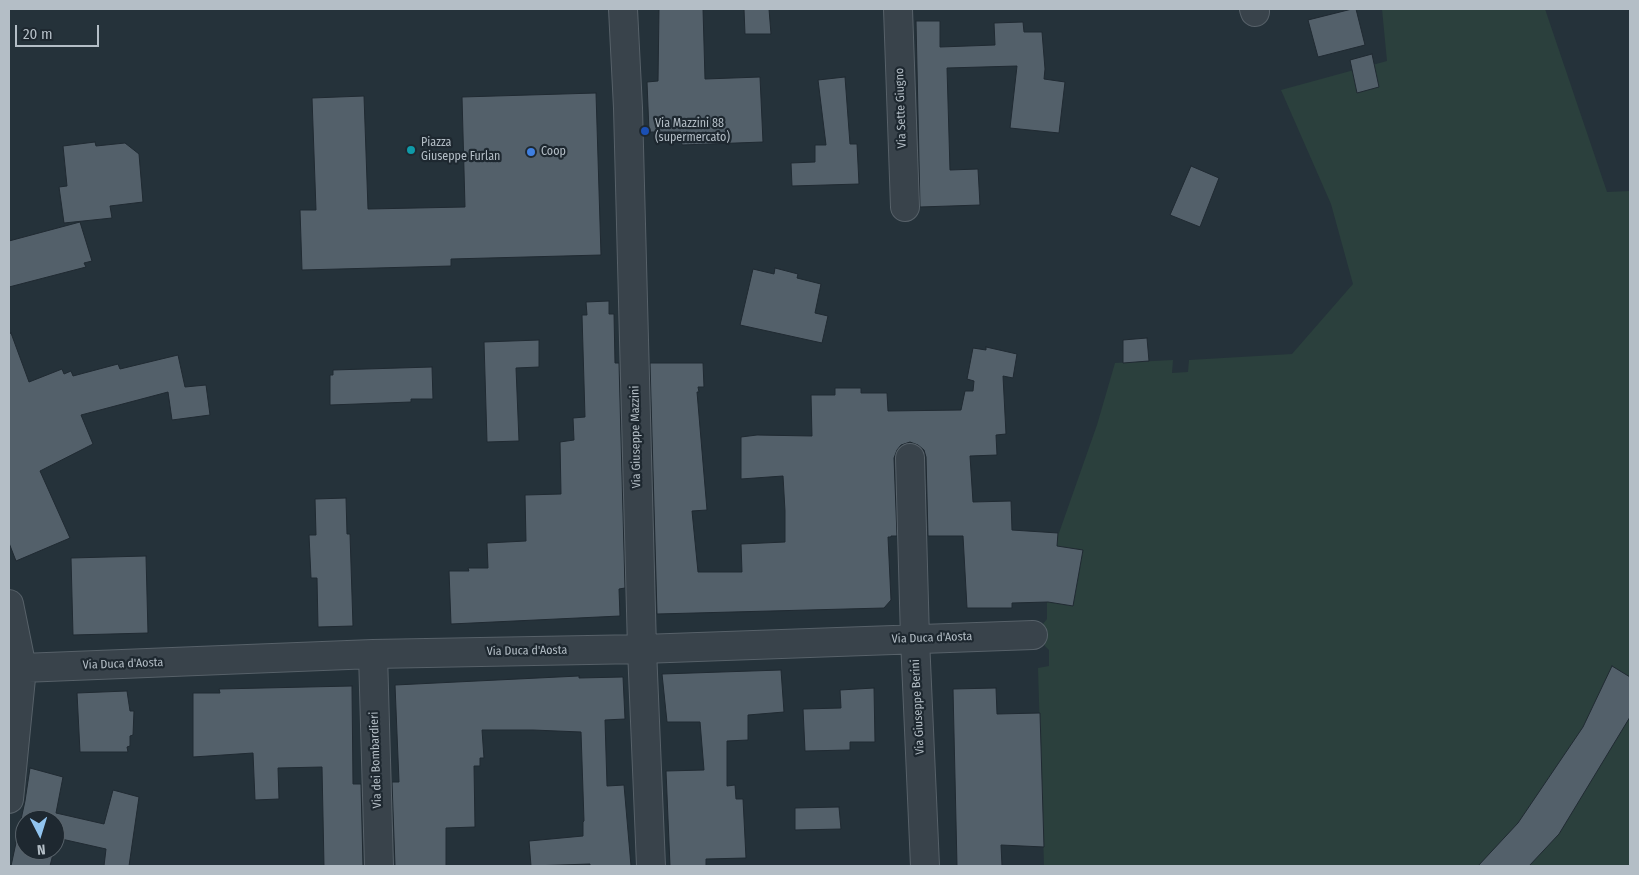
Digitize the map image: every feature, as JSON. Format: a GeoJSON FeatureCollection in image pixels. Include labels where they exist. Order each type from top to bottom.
{"type":"FeatureCollection","features":[{"type":"Feature","properties":{"kind":"street","name":"Via Giuseppe Mazzini"},"geometry":{"type":"LineString","coordinates":[[623,9],[628,108],[642,649],[651,866]]}},
{"type":"Feature","properties":{"kind":"street","name":"Via Sette Giugno"},"geometry":{"type":"LineString","coordinates":[[898,9],[905,207]]}},
{"type":"Feature","properties":{"kind":"street","name":"Via Giuseppe Berini"},"geometry":{"type":"LineString","coordinates":[[910,458],[915,639],[925,866]]}},
{"type":"Feature","properties":{"kind":"street"},"geometry":{"type":"LineString","coordinates":[[9,604],[22,668],[9,799]]}},
{"type":"Feature","properties":{"kind":"street","name":"Via Duca d'Aosta"},"geometry":{"type":"LineString","coordinates":[[22,668],[373,654],[642,649],[1033,635]]}},
{"type":"Feature","properties":{"kind":"street","name":"Via dei Bombardieri"},"geometry":{"type":"LineString","coordinates":[[373,654],[379,866]]}},
{"type":"Feature","properties":{"kind":"green space"},"geometry":{"type":"Polygon","coordinates":[[[1382,9],[1545,9],[1607,192],[1630,191],[1630,866],[1044,866],[1038,668],[1049,666],[1049,650],[1045,646],[1041,635],[1043,624],[1047,619],[1047,601],[1058,533],[1097,425],[1115,363],[1173,360],[1172,373],[1188,372],[1189,360],[1292,354],[1353,284],[1331,204],[1281,90],[1387,61],[1382,9]]]}},
{"type":"Feature","properties":{"kind":"building"},"geometry":{"type":"Polygon","coordinates":[[[659,9],[703,9],[705,79],[760,77],[763,142],[682,145],[681,132],[649,132],[647,82],[658,81],[659,9]]]}},
{"type":"Feature","properties":{"kind":"building"},"geometry":{"type":"Polygon","coordinates":[[[744,9],[769,9],[771,34],[745,34],[744,9]]]}},
{"type":"Feature","properties":{"kind":"building"},"geometry":{"type":"Polygon","coordinates":[[[1356,9],[1365,45],[1318,57],[1308,20],[1356,9]]]}},
{"type":"Feature","properties":{"kind":"building"},"geometry":{"type":"Polygon","coordinates":[[[916,21],[940,21],[940,47],[995,45],[994,23],[1023,22],[1024,32],[1042,32],[1044,79],[1065,82],[1059,133],[1010,128],[1017,66],[947,68],[950,170],[978,169],[980,205],[920,207],[916,21]]]}},
{"type":"Feature","properties":{"kind":"building"},"geometry":{"type":"Polygon","coordinates":[[[1372,54],[1379,87],[1357,93],[1350,60],[1372,54]]]}},
{"type":"Feature","properties":{"kind":"building"},"geometry":{"type":"Polygon","coordinates":[[[845,77],[850,144],[857,144],[859,184],[792,186],[791,163],[815,162],[815,145],[826,145],[818,80],[845,77]]]}},
{"type":"Feature","properties":{"kind":"building"},"geometry":{"type":"Polygon","coordinates":[[[596,93],[601,255],[451,259],[451,266],[302,270],[300,210],[316,210],[312,98],[364,96],[368,209],[465,207],[462,97],[596,93]]]}},
{"type":"Feature","properties":{"kind":"building"},"geometry":{"type":"Polygon","coordinates":[[[95,142],[96,146],[125,143],[139,154],[143,202],[110,206],[112,218],[64,223],[59,187],[67,186],[63,146],[95,142]]]}},
{"type":"Feature","properties":{"kind":"building"},"geometry":{"type":"Polygon","coordinates":[[[1191,166],[1219,178],[1200,227],[1170,215],[1191,166]]]}},
{"type":"Feature","properties":{"kind":"building"},"geometry":{"type":"Polygon","coordinates":[[[80,222],[92,261],[84,263],[86,267],[9,287],[9,241],[80,222]]]}},
{"type":"Feature","properties":{"kind":"building"},"geometry":{"type":"Polygon","coordinates":[[[775,268],[798,274],[797,278],[821,284],[815,313],[828,316],[822,343],[740,325],[753,269],[774,274],[775,268]]]}},
{"type":"Feature","properties":{"kind":"building"},"geometry":{"type":"Polygon","coordinates":[[[609,301],[609,314],[614,314],[615,363],[619,363],[625,588],[619,589],[620,616],[451,624],[449,571],[469,571],[468,568],[488,568],[487,543],[526,541],[525,495],[561,494],[560,442],[574,440],[573,418],[585,417],[582,315],[587,315],[586,302],[609,301]]]}},
{"type":"Feature","properties":{"kind":"building"},"geometry":{"type":"Polygon","coordinates":[[[11,333],[29,382],[62,369],[64,374],[71,371],[73,376],[118,364],[120,369],[178,355],[185,387],[206,385],[210,415],[172,420],[168,392],[81,415],[93,444],[40,471],[70,538],[16,561],[9,543],[9,334],[11,333]]]}},
{"type":"Feature","properties":{"kind":"building"},"geometry":{"type":"Polygon","coordinates":[[[1147,338],[1149,361],[1123,363],[1123,340],[1147,338]]]}},
{"type":"Feature","properties":{"kind":"building"},"geometry":{"type":"Polygon","coordinates":[[[539,340],[539,367],[516,368],[519,441],[487,442],[484,342],[539,340]]]}},
{"type":"Feature","properties":{"kind":"building"},"geometry":{"type":"Polygon","coordinates":[[[986,347],[1017,354],[1013,378],[1003,376],[1006,434],[996,435],[997,455],[970,456],[973,502],[1011,501],[1012,530],[1058,533],[1057,546],[1083,550],[1073,606],[1048,602],[1012,603],[1012,608],[967,608],[963,536],[928,536],[926,457],[924,450],[910,442],[901,445],[894,458],[897,536],[888,537],[891,600],[884,608],[657,614],[650,363],[703,363],[704,387],[698,387],[699,392],[697,392],[707,510],[692,511],[698,572],[742,572],[741,544],[785,542],[785,511],[783,476],[741,479],[741,437],[757,435],[812,436],[811,395],[835,395],[835,388],[861,388],[861,393],[887,393],[888,411],[961,410],[965,391],[973,391],[974,381],[967,379],[973,348],[986,350],[986,347]]]}},
{"type":"Feature","properties":{"kind":"building"},"geometry":{"type":"Polygon","coordinates":[[[432,367],[433,399],[411,399],[411,402],[330,405],[330,375],[333,375],[333,370],[432,367]]]}},
{"type":"Feature","properties":{"kind":"building"},"geometry":{"type":"Polygon","coordinates":[[[346,498],[347,534],[350,534],[353,626],[318,627],[317,578],[311,578],[309,535],[316,535],[315,499],[346,498]]]}},
{"type":"Feature","properties":{"kind":"building"},"geometry":{"type":"Polygon","coordinates":[[[146,556],[148,633],[73,635],[71,558],[146,556]]]}},
{"type":"Feature","properties":{"kind":"building"},"geometry":{"type":"Polygon","coordinates":[[[1612,666],[1630,677],[1630,717],[1559,834],[1529,866],[1478,866],[1518,823],[1583,727],[1612,666]]]}},
{"type":"Feature","properties":{"kind":"building"},"geometry":{"type":"Polygon","coordinates":[[[781,670],[784,712],[748,715],[748,740],[727,741],[727,786],[735,785],[736,799],[743,799],[746,858],[706,859],[706,866],[670,866],[666,771],[704,770],[700,722],[667,722],[662,674],[781,670]]]}},
{"type":"Feature","properties":{"kind":"building"},"geometry":{"type":"Polygon","coordinates":[[[579,676],[579,678],[623,677],[625,719],[605,720],[607,786],[624,785],[631,866],[590,866],[590,864],[531,866],[529,841],[583,836],[581,732],[482,730],[484,758],[480,758],[480,766],[474,766],[475,827],[446,828],[446,866],[395,866],[392,782],[399,782],[395,685],[579,676]]]}},
{"type":"Feature","properties":{"kind":"building"},"geometry":{"type":"Polygon","coordinates":[[[352,686],[353,784],[361,784],[363,866],[324,866],[322,767],[278,768],[279,799],[255,800],[253,753],[193,757],[193,693],[220,693],[219,689],[352,686]]]}},
{"type":"Feature","properties":{"kind":"building"},"geometry":{"type":"Polygon","coordinates":[[[874,688],[875,742],[850,742],[850,750],[805,751],[803,709],[841,708],[840,690],[874,688]]]}},
{"type":"Feature","properties":{"kind":"building"},"geometry":{"type":"Polygon","coordinates":[[[996,688],[997,714],[1040,713],[1044,847],[1001,845],[1002,866],[957,866],[953,689],[996,688]]]}},
{"type":"Feature","properties":{"kind":"building"},"geometry":{"type":"Polygon","coordinates":[[[127,691],[130,711],[134,711],[133,735],[130,736],[130,746],[127,747],[128,752],[80,752],[77,693],[127,691]]]}},
{"type":"Feature","properties":{"kind":"building"},"geometry":{"type":"Polygon","coordinates":[[[30,768],[63,777],[57,810],[23,810],[30,768]]]}},
{"type":"Feature","properties":{"kind":"building"},"geometry":{"type":"Polygon","coordinates":[[[113,790],[139,797],[129,866],[104,866],[106,849],[65,840],[65,815],[104,824],[113,790]]]}},
{"type":"Feature","properties":{"kind":"building"},"geometry":{"type":"Polygon","coordinates":[[[839,807],[841,829],[795,830],[795,808],[839,807]]]}},
{"type":"Feature","properties":{"kind":"building"},"geometry":{"type":"Polygon","coordinates":[[[15,847],[15,860],[52,860],[50,866],[11,866],[15,847]]]}},
{"type":"Feature","properties":{"kind":"place","name":"Via Mazzini 88 (supermercato)"},"geometry":{"type":"Point","coordinates":[645,131]}},
{"type":"Feature","properties":{"kind":"place","name":"Piazza Giuseppe Furlan"},"geometry":{"type":"Point","coordinates":[411,150]}},
{"type":"Feature","properties":{"kind":"place","name":"Coop"},"geometry":{"type":"Point","coordinates":[531,152]}}]}
